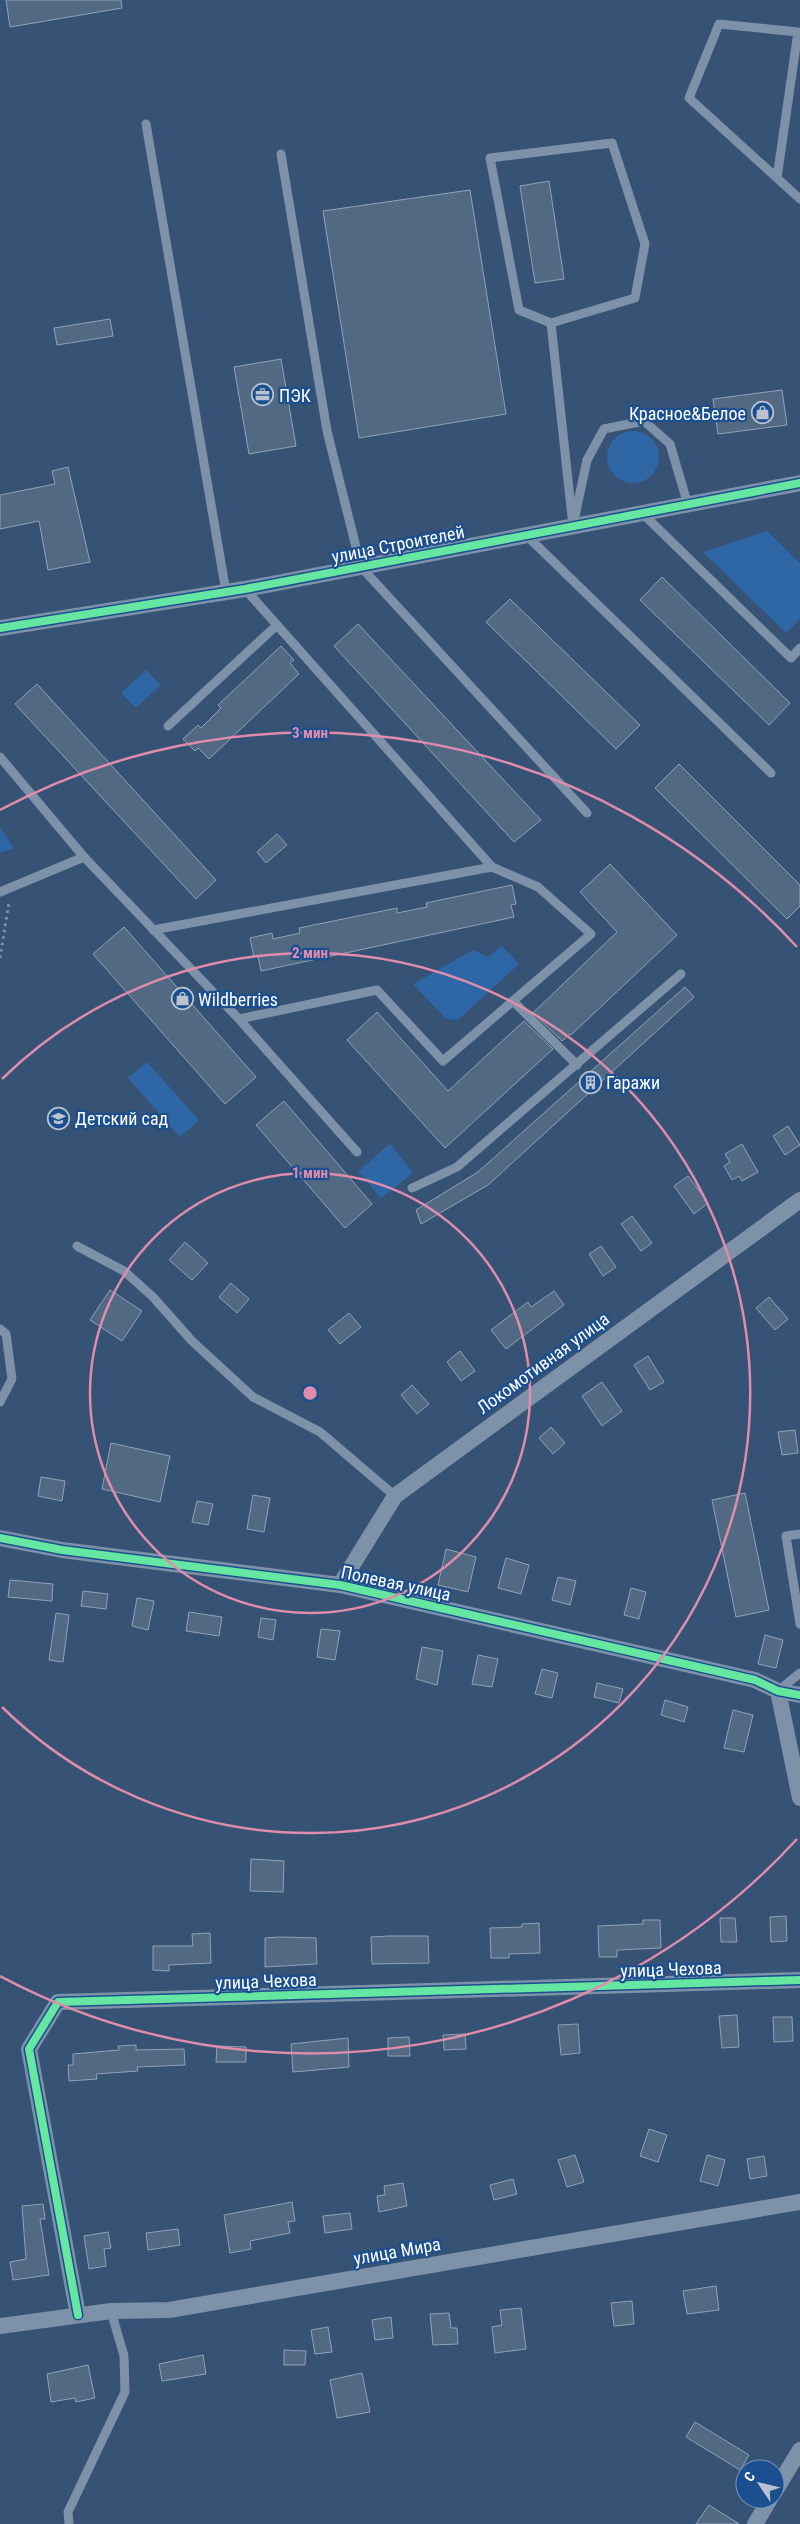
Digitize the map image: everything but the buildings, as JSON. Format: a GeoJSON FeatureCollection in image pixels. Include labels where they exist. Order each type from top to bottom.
{"type":"FeatureCollection","features":[{"type":"Feature","properties":{"kind":"street","name":"улица Строителей"},"geometry":{"type":"LineString","coordinates":[[0,628],[245,589],[800,483]]}},
{"type":"Feature","properties":{"kind":"street","name":"Локомотивная улица"},"geometry":{"type":"LineString","coordinates":[[340,1585],[395,1496],[800,1200]]}},
{"type":"Feature","properties":{"kind":"street","name":"Полевая улица"},"geometry":{"type":"LineString","coordinates":[[0,1538],[62,1550],[340,1585],[755,1680],[778,1691],[800,1695]]}},
{"type":"Feature","properties":{"kind":"street"},"geometry":{"type":"LineString","coordinates":[[778,1691],[800,1798]]}},
{"type":"Feature","properties":{"kind":"street","name":"улица Чехова"},"geometry":{"type":"LineString","coordinates":[[78,2315],[29,2049],[58,2002],[800,1980]]}},
{"type":"Feature","properties":{"kind":"street","name":"улица Мира"},"geometry":{"type":"LineString","coordinates":[[0,2326],[111,2311],[169,2310],[800,2202]]}},
{"type":"Feature","properties":{"kind":"street"},"geometry":{"type":"LineString","coordinates":[[785,2475],[800,2450]]}},
{"type":"Feature","properties":{"kind":"street"},"geometry":{"type":"LineString","coordinates":[[755,2524],[764,2509]]}},
{"type":"Feature","properties":{"kind":"lane"},"geometry":{"type":"LineString","coordinates":[[777,178],[798,32],[719,24],[689,98],[800,199]]}},
{"type":"Feature","properties":{"kind":"lane"},"geometry":{"type":"LineString","coordinates":[[146,124],[226,592]]}},
{"type":"Feature","properties":{"kind":"lane"},"geometry":{"type":"LineString","coordinates":[[612,143],[645,244],[635,298],[551,323],[519,310],[490,158],[612,143]]}},
{"type":"Feature","properties":{"kind":"lane"},"geometry":{"type":"LineString","coordinates":[[281,154],[327,431],[361,567],[587,813]]}},
{"type":"Feature","properties":{"kind":"lane"},"geometry":{"type":"LineString","coordinates":[[551,323],[573,526]]}},
{"type":"Feature","properties":{"kind":"lane"},"geometry":{"type":"LineString","coordinates":[[573,526],[586,460],[604,429],[644,420],[670,444],[688,505]]}},
{"type":"Feature","properties":{"kind":"lane"},"geometry":{"type":"LineString","coordinates":[[642,513],[791,658],[800,648]]}},
{"type":"Feature","properties":{"kind":"lane"},"geometry":{"type":"LineString","coordinates":[[526,535],[771,773]]}},
{"type":"Feature","properties":{"kind":"lane"},"geometry":{"type":"LineString","coordinates":[[239,1020],[377,990],[443,1061],[591,934],[538,887],[492,866],[245,589]]}},
{"type":"Feature","properties":{"kind":"lane"},"geometry":{"type":"LineString","coordinates":[[168,726],[277,625]]}},
{"type":"Feature","properties":{"kind":"lane"},"geometry":{"type":"LineString","coordinates":[[0,757],[84,857],[239,1020],[357,1152]]}},
{"type":"Feature","properties":{"kind":"lane"},"geometry":{"type":"LineString","coordinates":[[0,892],[84,857]]}},
{"type":"Feature","properties":{"kind":"lane"},"geometry":{"type":"LineString","coordinates":[[153,930],[492,866]]}},
{"type":"Feature","properties":{"kind":"lane"},"geometry":{"type":"LineString","coordinates":[[412,1188],[458,1167],[681,974]]}},
{"type":"Feature","properties":{"kind":"lane"},"geometry":{"type":"LineString","coordinates":[[513,1001],[577,1065]]}},
{"type":"Feature","properties":{"kind":"lane"},"geometry":{"type":"LineString","coordinates":[[77,1246],[124,1272],[153,1297],[192,1341],[253,1397],[320,1432],[395,1496]]}},
{"type":"Feature","properties":{"kind":"lane"},"geometry":{"type":"LineString","coordinates":[[0,1329],[6,1334],[12,1379],[0,1402]]}},
{"type":"Feature","properties":{"kind":"lane"},"geometry":{"type":"LineString","coordinates":[[800,1534],[786,1536],[800,1624]]}},
{"type":"Feature","properties":{"kind":"lane"},"geometry":{"type":"LineString","coordinates":[[778,1691],[800,1673]]}},
{"type":"Feature","properties":{"kind":"lane"},"geometry":{"type":"LineString","coordinates":[[69,2524],[68,2512],[124,2392],[124,2356],[111,2311]]}},
{"type":"Feature","properties":{"kind":"path"},"geometry":{"type":"LineString","coordinates":[[0,958],[12,887]]}},
{"type":"Feature","properties":{"kind":"shaded area"},"geometry":{"type":"Polygon","coordinates":[[[628,431],[638,431],[652,438],[659,452],[659,462],[652,476],[638,483],[628,483],[618,479],[611,472],[607,462],[607,452],[611,442],[618,435],[628,431]]]}},
{"type":"Feature","properties":{"kind":"shaded area"},"geometry":{"type":"Polygon","coordinates":[[[767,531],[800,563],[800,619],[786,633],[703,552],[767,531]]]}},
{"type":"Feature","properties":{"kind":"shaded area"},"geometry":{"type":"Polygon","coordinates":[[[146,670],[161,685],[136,708],[121,693],[146,670]]]}},
{"type":"Feature","properties":{"kind":"shaded area"},"geometry":{"type":"Polygon","coordinates":[[[0,827],[14,848],[0,853],[0,827]]]}},
{"type":"Feature","properties":{"kind":"shaded area"},"geometry":{"type":"Polygon","coordinates":[[[502,946],[519,964],[458,1020],[446,1019],[413,984],[473,950],[488,957],[502,946]]]}},
{"type":"Feature","properties":{"kind":"shaded area"},"geometry":{"type":"Polygon","coordinates":[[[147,1062],[199,1120],[180,1137],[128,1078],[147,1062]]]}},
{"type":"Feature","properties":{"kind":"shaded area"},"geometry":{"type":"Polygon","coordinates":[[[390,1144],[413,1173],[381,1198],[358,1171],[390,1144]]]}},
{"type":"Feature","properties":{"kind":"cycle path"},"geometry":{"type":"LineString","coordinates":[[0,628],[245,589],[800,483]]}},
{"type":"Feature","properties":{"kind":"cycle path"},"geometry":{"type":"LineString","coordinates":[[0,1538],[62,1550],[340,1585],[755,1680],[778,1691],[800,1695]]}},
{"type":"Feature","properties":{"kind":"cycle path"},"geometry":{"type":"LineString","coordinates":[[78,2315],[29,2049],[58,2002],[800,1980]]}},
{"type":"Feature","properties":{"kind":"place","name":"ПЭК"},"geometry":{"type":"Point","coordinates":[263,395]}},
{"type":"Feature","properties":{"kind":"place","name":"Красное&Белое"},"geometry":{"type":"Point","coordinates":[762,413]}},
{"type":"Feature","properties":{"kind":"place","name":"Wildberries"},"geometry":{"type":"Point","coordinates":[182,999]}},
{"type":"Feature","properties":{"kind":"place","name":"Гаражи"},"geometry":{"type":"Point","coordinates":[590,1082]}},
{"type":"Feature","properties":{"kind":"place","name":"Детский сад"},"geometry":{"type":"Point","coordinates":[59,1118]}}]}
